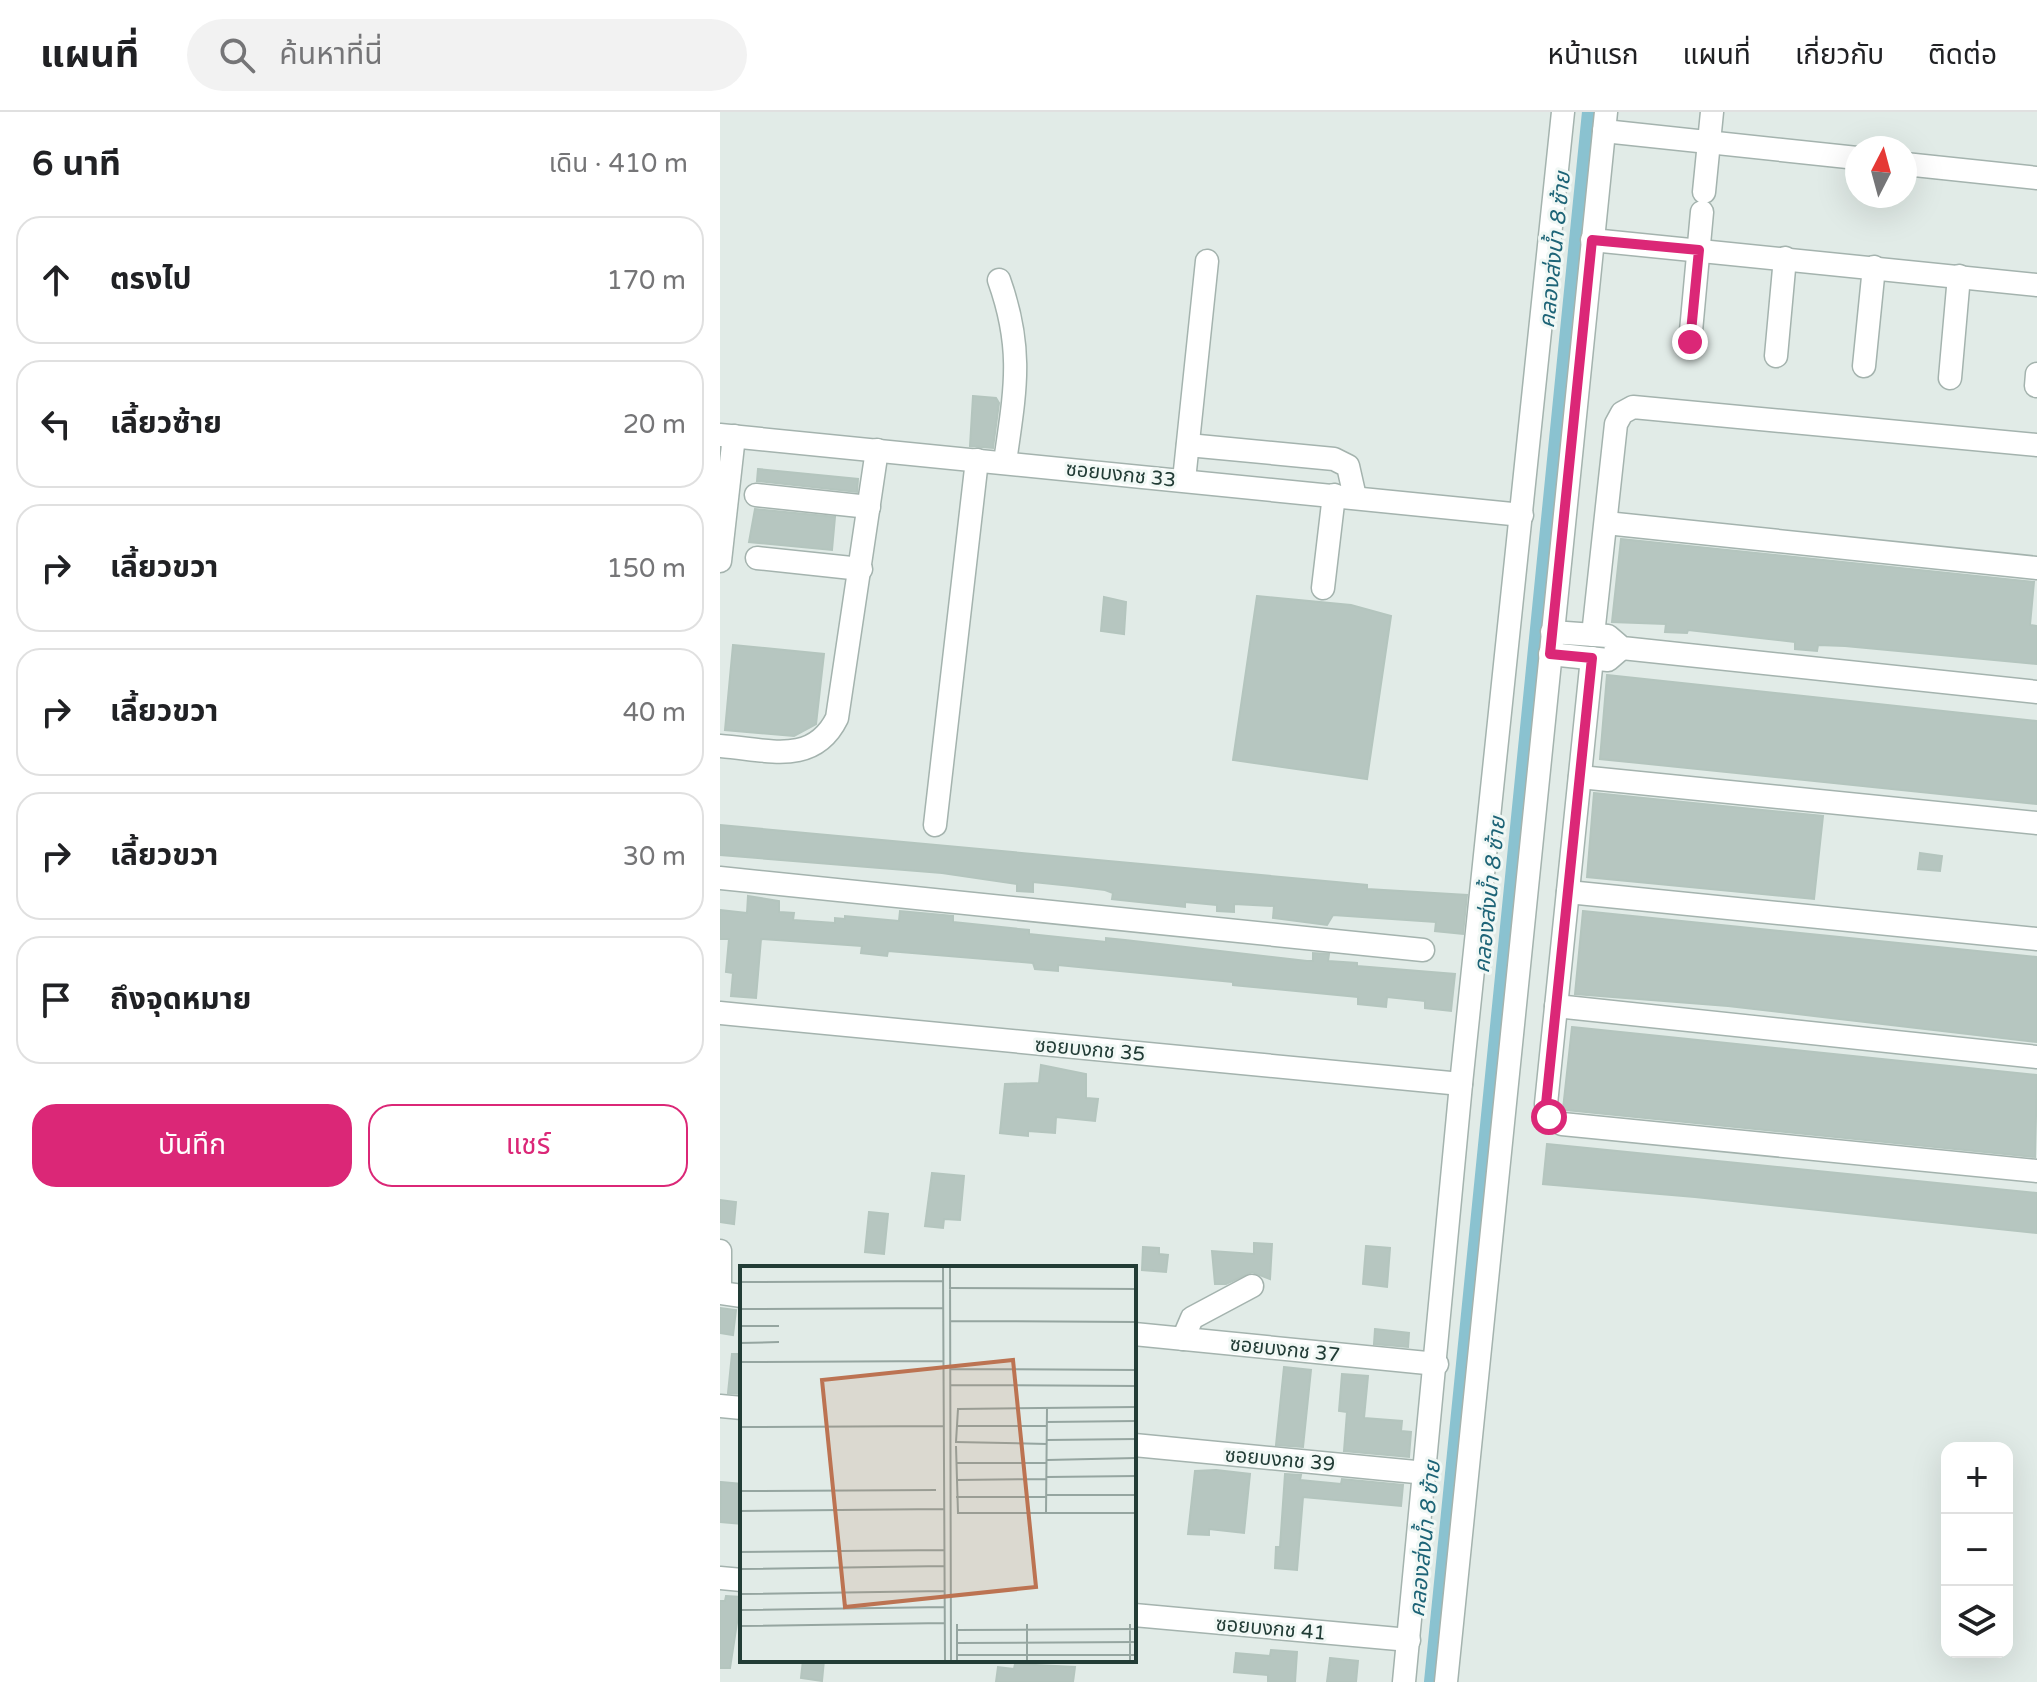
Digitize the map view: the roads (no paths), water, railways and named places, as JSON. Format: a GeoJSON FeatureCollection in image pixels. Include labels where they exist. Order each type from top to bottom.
{"type":"FeatureCollection","features":[{"type":"Feature","properties":{"kind":"street"},"geometry":{"type":"LineString","coordinates":[[1404,1682],[1437,1364],[1461,1084],[1563,112]]}},
{"type":"Feature","properties":{"kind":"street"},"geometry":{"type":"LineString","coordinates":[[1690,342],[1712,112]]}},
{"type":"Feature","properties":{"kind":"street"},"geometry":{"type":"LineString","coordinates":[[1446,1682],[1605,121],[1709,142],[1845,157]]}},
{"type":"Feature","properties":{"kind":"street"},"geometry":{"type":"LineString","coordinates":[[1917,165],[2037,178]]}},
{"type":"Feature","properties":{"kind":"street"},"geometry":{"type":"LineString","coordinates":[[1592,240],[2037,285]]}},
{"type":"Feature","properties":{"kind":"street"},"geometry":{"type":"LineString","coordinates":[[1776,356],[1785,258]]}},
{"type":"Feature","properties":{"kind":"street"},"geometry":{"type":"LineString","coordinates":[[1184,480],[1207,261]]}},
{"type":"Feature","properties":{"kind":"street"},"geometry":{"type":"LineString","coordinates":[[1864,366],[1874,267]]}},
{"type":"Feature","properties":{"kind":"street"},"geometry":{"type":"LineString","coordinates":[[1950,378],[1959,276]]}},
{"type":"Feature","properties":{"kind":"street"},"geometry":{"type":"LineString","coordinates":[[999,280],[1016,338],[1014,395],[1005,462]]}},
{"type":"Feature","properties":{"kind":"street"},"geometry":{"type":"LineString","coordinates":[[2036,386],[2037,374]]}},
{"type":"Feature","properties":{"kind":"street"},"geometry":{"type":"LineString","coordinates":[[1593,635],[1616,424],[1622,413],[1633,407],[2037,445]]}},
{"type":"Feature","properties":{"kind":"street"},"geometry":{"type":"LineString","coordinates":[[720,561],[727,436]]}},
{"type":"Feature","properties":{"kind":"street","name":"ซอยบงกช 33"},"geometry":{"type":"LineString","coordinates":[[727,436],[1522,515]]}},
{"type":"Feature","properties":{"kind":"street"},"geometry":{"type":"LineString","coordinates":[[1188,445],[1334,459],[1348,466],[1323,588]]}},
{"type":"Feature","properties":{"kind":"street"},"geometry":{"type":"LineString","coordinates":[[720,746],[803,752],[816,747],[829,735],[837,718],[877,450]]}},
{"type":"Feature","properties":{"kind":"street"},"geometry":{"type":"LineString","coordinates":[[935,825],[977,460]]}},
{"type":"Feature","properties":{"kind":"street"},"geometry":{"type":"LineString","coordinates":[[756,495],[869,507]]}},
{"type":"Feature","properties":{"kind":"street"},"geometry":{"type":"LineString","coordinates":[[1606,523],[2037,568]]}},
{"type":"Feature","properties":{"kind":"street"},"geometry":{"type":"LineString","coordinates":[[757,558],[861,569]]}},
{"type":"Feature","properties":{"kind":"street"},"geometry":{"type":"LineString","coordinates":[[1551,643],[1593,635],[1608,636],[1622,648],[2037,692]]}},
{"type":"Feature","properties":{"kind":"street"},"geometry":{"type":"LineString","coordinates":[[1551,643],[1592,658],[1608,660],[1622,648]]}},
{"type":"Feature","properties":{"kind":"street"},"geometry":{"type":"LineString","coordinates":[[1592,658],[1546,1104],[1553,1122],[2037,1171]]}},
{"type":"Feature","properties":{"kind":"street"},"geometry":{"type":"LineString","coordinates":[[1580,777],[2037,823]]}},
{"type":"Feature","properties":{"kind":"street"},"geometry":{"type":"LineString","coordinates":[[720,878],[1423,950]]}},
{"type":"Feature","properties":{"kind":"street"},"geometry":{"type":"LineString","coordinates":[[1568,892],[2037,939]]}},
{"type":"Feature","properties":{"kind":"street"},"geometry":{"type":"LineString","coordinates":[[1556,1006],[2037,1057]]}},
{"type":"Feature","properties":{"kind":"street","name":"ซอยบงกช 35"},"geometry":{"type":"LineString","coordinates":[[720,1013],[1461,1084]]}},
{"type":"Feature","properties":{"kind":"street"},"geometry":{"type":"LineString","coordinates":[[720,1251],[720,1286]]}},
{"type":"Feature","properties":{"kind":"street"},"geometry":{"type":"LineString","coordinates":[[1183,1339],[1192,1318],[1252,1286]]}},
{"type":"Feature","properties":{"kind":"street"},"geometry":{"type":"LineString","coordinates":[[720,1293],[740,1296]]}},
{"type":"Feature","properties":{"kind":"street","name":"ซอยบงกช 37"},"geometry":{"type":"LineString","coordinates":[[1136,1334],[1437,1364]]}},
{"type":"Feature","properties":{"kind":"street"},"geometry":{"type":"LineString","coordinates":[[720,1406],[740,1408]]}},
{"type":"Feature","properties":{"kind":"street","name":"ซอยบงกช 39"},"geometry":{"type":"LineString","coordinates":[[1136,1445],[1426,1473]]}},
{"type":"Feature","properties":{"kind":"street"},"geometry":{"type":"LineString","coordinates":[[720,1578],[740,1580]]}},
{"type":"Feature","properties":{"kind":"street","name":"ซอยบงกช 41"},"geometry":{"type":"LineString","coordinates":[[1136,1615],[1409,1640]]}},
{"type":"Feature","properties":{"kind":"waterway","name":"คลองส่งน้ำ 8 ซ้าย"},"geometry":{"type":"LineString","coordinates":[[1434,1682],[1592,112]]}}]}
